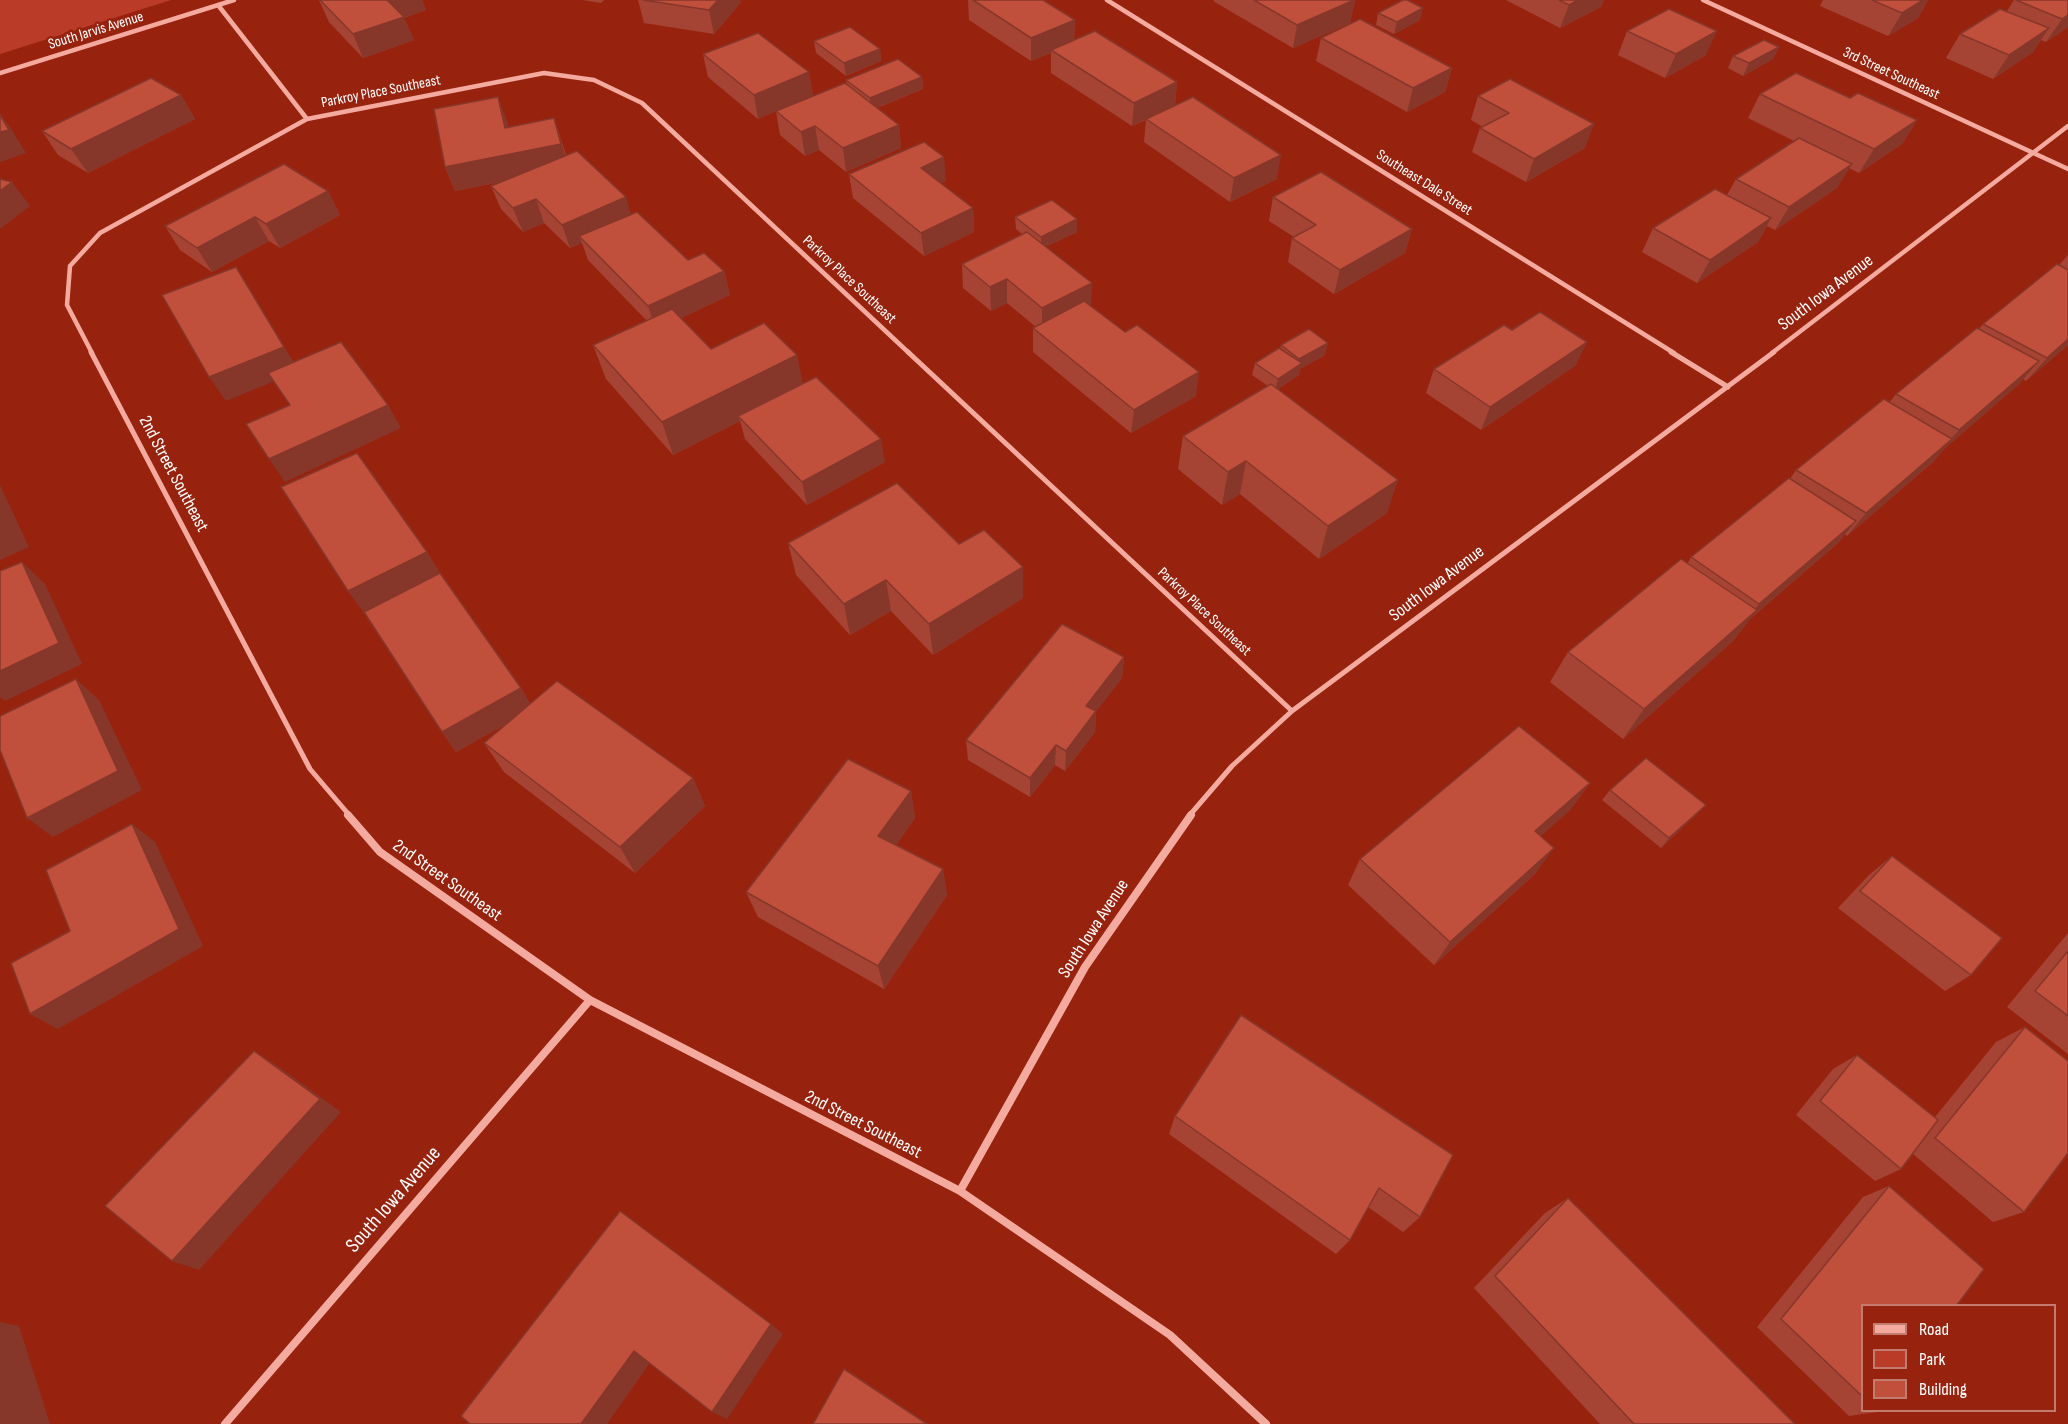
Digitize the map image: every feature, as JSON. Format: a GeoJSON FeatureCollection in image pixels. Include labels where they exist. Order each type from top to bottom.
{"type":"FeatureCollection","features":[{"type":"Feature","properties":{"kind":"street","name":"South Jarvis Avenue"},"geometry":{"type":"LineString","coordinates":[[0,74],[234,0]]}},
{"type":"Feature","properties":{"kind":"street","name":"Southeast Dale Street"},"geometry":{"type":"LineString","coordinates":[[1107,0],[1728,387]]}},
{"type":"Feature","properties":{"kind":"street","name":"3rd Street Southeast"},"geometry":{"type":"LineString","coordinates":[[1703,0],[2068,169]]}},
{"type":"Feature","properties":{"kind":"street"},"geometry":{"type":"LineString","coordinates":[[219,5],[307,119]]}},
{"type":"Feature","properties":{"kind":"street","name":"Parkroy Place Southeast"},"geometry":{"type":"LineString","coordinates":[[307,119],[544,73],[594,80],[642,103],[1292,711]]}},
{"type":"Feature","properties":{"kind":"street","name":"2nd Street Southeast"},"geometry":{"type":"LineString","coordinates":[[307,119],[100,233],[70,266],[67,305],[310,769],[380,852],[590,1000],[960,1191],[1170,1335],[1266,1424]]}},
{"type":"Feature","properties":{"kind":"street","name":"South Iowa Avenue"},"geometry":{"type":"LineString","coordinates":[[960,1191],[1085,967],[1174,836],[1232,766],[1292,711],[1728,387],[2068,126]]}},
{"type":"Feature","properties":{"kind":"street","name":"South Iowa Avenue"},"geometry":{"type":"LineString","coordinates":[[225,1424],[590,1000]]}},
{"type":"Feature","properties":{"kind":"green space"},"geometry":{"type":"Polygon","coordinates":[[[0,0],[171,0],[0,54],[0,0]]]}},
{"type":"Feature","properties":{"kind":"building"},"geometry":{"type":"Polygon","coordinates":[[[320,0],[387,0],[404,17],[353,34],[320,0]]]}},
{"type":"Feature","properties":{"kind":"building"},"geometry":{"type":"Polygon","coordinates":[[[643,0],[718,0],[709,10],[643,0]]]}},
{"type":"Feature","properties":{"kind":"building"},"geometry":{"type":"Polygon","coordinates":[[[973,0],[1043,0],[1075,20],[1031,38],[973,0]]]}},
{"type":"Feature","properties":{"kind":"building"},"geometry":{"type":"Polygon","coordinates":[[[1254,0],[1354,0],[1297,25],[1254,0]]]}},
{"type":"Feature","properties":{"kind":"building"},"geometry":{"type":"Polygon","coordinates":[[[1403,0],[1423,8],[1397,22],[1378,13],[1403,0]]]}},
{"type":"Feature","properties":{"kind":"building"},"geometry":{"type":"Polygon","coordinates":[[[1559,0],[1578,0],[1569,5],[1559,0]]]}},
{"type":"Feature","properties":{"kind":"building"},"geometry":{"type":"Polygon","coordinates":[[[1872,0],[1923,0],[1902,13],[1872,0]]]}},
{"type":"Feature","properties":{"kind":"building"},"geometry":{"type":"Polygon","coordinates":[[[2016,0],[2068,0],[2068,15],[2062,19],[2016,0]]]}},
{"type":"Feature","properties":{"kind":"building"},"geometry":{"type":"Polygon","coordinates":[[[1669,9],[1717,31],[1676,54],[1627,31],[1669,9]]]}},
{"type":"Feature","properties":{"kind":"building"},"geometry":{"type":"Polygon","coordinates":[[[2000,9],[2049,28],[2009,55],[1960,34],[2000,9]]]}},
{"type":"Feature","properties":{"kind":"building"},"geometry":{"type":"Polygon","coordinates":[[[1360,19],[1452,68],[1413,88],[1321,38],[1360,19]]]}},
{"type":"Feature","properties":{"kind":"building"},"geometry":{"type":"Polygon","coordinates":[[[850,27],[880,49],[844,63],[814,41],[850,27]]]}},
{"type":"Feature","properties":{"kind":"building"},"geometry":{"type":"Polygon","coordinates":[[[1095,31],[1177,82],[1134,103],[1051,50],[1095,31]]]}},
{"type":"Feature","properties":{"kind":"building"},"geometry":{"type":"Polygon","coordinates":[[[758,33],[809,72],[754,95],[703,54],[758,33]]]}},
{"type":"Feature","properties":{"kind":"building"},"geometry":{"type":"Polygon","coordinates":[[[1764,40],[1779,47],[1749,63],[1733,56],[1764,40]]]}},
{"type":"Feature","properties":{"kind":"building"},"geometry":{"type":"Polygon","coordinates":[[[898,59],[922,77],[870,98],[846,80],[898,59]]]}},
{"type":"Feature","properties":{"kind":"building"},"geometry":{"type":"Polygon","coordinates":[[[1796,73],[1850,98],[1858,93],[1917,120],[1874,149],[1760,94],[1796,73]]]}},
{"type":"Feature","properties":{"kind":"building"},"geometry":{"type":"Polygon","coordinates":[[[151,78],[181,95],[71,149],[42,131],[151,78]]]}},
{"type":"Feature","properties":{"kind":"building"},"geometry":{"type":"Polygon","coordinates":[[[1510,79],[1594,124],[1534,159],[1480,128],[1509,113],[1478,96],[1510,79]]]}},
{"type":"Feature","properties":{"kind":"building"},"geometry":{"type":"Polygon","coordinates":[[[845,83],[899,125],[843,148],[815,126],[801,132],[776,111],[845,83]]]}},
{"type":"Feature","properties":{"kind":"building"},"geometry":{"type":"Polygon","coordinates":[[[498,97],[505,128],[554,118],[561,144],[445,167],[434,109],[498,97]]]}},
{"type":"Feature","properties":{"kind":"building"},"geometry":{"type":"Polygon","coordinates":[[[1193,97],[1281,155],[1234,178],[1146,119],[1193,97]]]}},
{"type":"Feature","properties":{"kind":"building"},"geometry":{"type":"Polygon","coordinates":[[[0,115],[9,130],[0,132],[0,115]]]}},
{"type":"Feature","properties":{"kind":"building"},"geometry":{"type":"Polygon","coordinates":[[[1799,138],[1852,164],[1789,207],[1736,179],[1799,138]]]}},
{"type":"Feature","properties":{"kind":"building"},"geometry":{"type":"Polygon","coordinates":[[[924,142],[944,157],[921,168],[973,208],[921,233],[849,174],[924,142]]]}},
{"type":"Feature","properties":{"kind":"building"},"geometry":{"type":"Polygon","coordinates":[[[577,151],[626,197],[562,225],[536,199],[513,208],[491,186],[577,151]]]}},
{"type":"Feature","properties":{"kind":"building"},"geometry":{"type":"Polygon","coordinates":[[[284,164],[328,191],[266,224],[255,217],[197,248],[165,226],[284,164]]]}},
{"type":"Feature","properties":{"kind":"building"},"geometry":{"type":"Polygon","coordinates":[[[1321,172],[1412,229],[1340,270],[1292,238],[1316,225],[1273,197],[1321,172]]]}},
{"type":"Feature","properties":{"kind":"building"},"geometry":{"type":"Polygon","coordinates":[[[0,179],[12,182],[0,191],[0,179]]]}},
{"type":"Feature","properties":{"kind":"building"},"geometry":{"type":"Polygon","coordinates":[[[1715,189],[1771,218],[1710,260],[1653,228],[1715,189]]]}},
{"type":"Feature","properties":{"kind":"building"},"geometry":{"type":"Polygon","coordinates":[[[1052,200],[1077,219],[1041,237],[1015,217],[1052,200]]]}},
{"type":"Feature","properties":{"kind":"building"},"geometry":{"type":"Polygon","coordinates":[[[637,212],[688,260],[704,253],[724,271],[648,306],[579,236],[637,212]]]}},
{"type":"Feature","properties":{"kind":"building"},"geometry":{"type":"Polygon","coordinates":[[[1027,232],[1092,283],[1042,308],[1007,279],[990,287],[962,264],[1027,232]]]}},
{"type":"Feature","properties":{"kind":"building"},"geometry":{"type":"Polygon","coordinates":[[[2057,264],[2068,270],[2068,339],[2047,358],[1983,324],[2057,264]]]}},
{"type":"Feature","properties":{"kind":"building"},"geometry":{"type":"Polygon","coordinates":[[[236,267],[284,347],[209,377],[162,295],[236,267]]]}},
{"type":"Feature","properties":{"kind":"building"},"geometry":{"type":"Polygon","coordinates":[[[1084,301],[1125,332],[1137,325],[1199,372],[1134,410],[1033,328],[1084,301]]]}},
{"type":"Feature","properties":{"kind":"building"},"geometry":{"type":"Polygon","coordinates":[[[672,309],[711,349],[764,323],[797,355],[662,422],[593,345],[672,309]]]}},
{"type":"Feature","properties":{"kind":"building"},"geometry":{"type":"Polygon","coordinates":[[[1540,312],[1587,342],[1490,407],[1434,369],[1504,325],[1512,330],[1540,312]]]}},
{"type":"Feature","properties":{"kind":"building"},"geometry":{"type":"Polygon","coordinates":[[[1977,328],[2039,361],[1959,430],[1896,394],[1977,328]]]}},
{"type":"Feature","properties":{"kind":"building"},"geometry":{"type":"Polygon","coordinates":[[[1309,329],[1328,343],[1299,359],[1281,345],[1309,329]]]}},
{"type":"Feature","properties":{"kind":"building"},"geometry":{"type":"Polygon","coordinates":[[[341,342],[388,405],[269,459],[246,424],[290,405],[268,373],[341,342]]]}},
{"type":"Feature","properties":{"kind":"building"},"geometry":{"type":"Polygon","coordinates":[[[1279,348],[1302,363],[1278,379],[1255,363],[1279,348]]]}},
{"type":"Feature","properties":{"kind":"building"},"geometry":{"type":"Polygon","coordinates":[[[816,377],[881,439],[802,482],[738,416],[816,377]]]}},
{"type":"Feature","properties":{"kind":"building"},"geometry":{"type":"Polygon","coordinates":[[[1271,384],[1398,480],[1328,526],[1246,461],[1228,472],[1183,436],[1271,384]]]}},
{"type":"Feature","properties":{"kind":"building"},"geometry":{"type":"Polygon","coordinates":[[[1884,399],[1952,439],[1866,513],[1796,470],[1884,399]]]}},
{"type":"Feature","properties":{"kind":"building"},"geometry":{"type":"Polygon","coordinates":[[[357,453],[427,552],[348,591],[281,487],[357,453]]]}},
{"type":"Feature","properties":{"kind":"building"},"geometry":{"type":"Polygon","coordinates":[[[1789,478],[1856,521],[1759,604],[1691,557],[1789,478]]]}},
{"type":"Feature","properties":{"kind":"building"},"geometry":{"type":"Polygon","coordinates":[[[897,483],[959,544],[984,530],[1023,567],[929,624],[886,580],[844,604],[788,543],[897,483]]]}},
{"type":"Feature","properties":{"kind":"building"},"geometry":{"type":"Polygon","coordinates":[[[1681,559],[1757,610],[1644,709],[1568,652],[1681,559]]]}},
{"type":"Feature","properties":{"kind":"building"},"geometry":{"type":"Polygon","coordinates":[[[22,562],[59,643],[0,671],[0,571],[22,562]]]}},
{"type":"Feature","properties":{"kind":"building"},"geometry":{"type":"Polygon","coordinates":[[[440,573],[521,688],[442,732],[364,612],[440,573]]]}},
{"type":"Feature","properties":{"kind":"building"},"geometry":{"type":"Polygon","coordinates":[[[1062,624],[1124,657],[1086,706],[1096,711],[1066,751],[1056,745],[1030,778],[966,740],[1062,624]]]}},
{"type":"Feature","properties":{"kind":"building"},"geometry":{"type":"Polygon","coordinates":[[[76,679],[118,771],[27,818],[0,750],[0,716],[76,679]]]}},
{"type":"Feature","properties":{"kind":"building"},"geometry":{"type":"Polygon","coordinates":[[[557,681],[693,778],[620,847],[484,743],[557,681]]]}},
{"type":"Feature","properties":{"kind":"building"},"geometry":{"type":"Polygon","coordinates":[[[1519,726],[1590,783],[1535,831],[1554,848],[1450,942],[1360,859],[1519,726]]]}},
{"type":"Feature","properties":{"kind":"building"},"geometry":{"type":"Polygon","coordinates":[[[1646,758],[1706,805],[1669,838],[1610,790],[1646,758]]]}},
{"type":"Feature","properties":{"kind":"building"},"geometry":{"type":"Polygon","coordinates":[[[848,759],[911,791],[878,836],[943,869],[878,966],[746,892],[848,759]]]}},
{"type":"Feature","properties":{"kind":"building"},"geometry":{"type":"Polygon","coordinates":[[[132,824],[179,929],[30,1014],[11,963],[70,931],[46,870],[132,824]]]}},
{"type":"Feature","properties":{"kind":"building"},"geometry":{"type":"Polygon","coordinates":[[[1892,856],[2002,938],[1971,975],[1860,891],[1892,856]]]}},
{"type":"Feature","properties":{"kind":"building"},"geometry":{"type":"Polygon","coordinates":[[[2068,951],[2068,1016],[2035,991],[2068,951]]]}},
{"type":"Feature","properties":{"kind":"building"},"geometry":{"type":"Polygon","coordinates":[[[1241,1015],[1453,1155],[1420,1217],[1379,1188],[1350,1240],[1175,1116],[1241,1015]]]}},
{"type":"Feature","properties":{"kind":"building"},"geometry":{"type":"Polygon","coordinates":[[[2025,1027],[2068,1061],[2068,1153],[2024,1212],[1935,1138],[2025,1027]]]}},
{"type":"Feature","properties":{"kind":"building"},"geometry":{"type":"Polygon","coordinates":[[[254,1051],[320,1099],[172,1261],[105,1206],[254,1051]]]}},
{"type":"Feature","properties":{"kind":"building"},"geometry":{"type":"Polygon","coordinates":[[[1857,1055],[1938,1120],[1901,1169],[1820,1101],[1857,1055]]]}},
{"type":"Feature","properties":{"kind":"building"},"geometry":{"type":"Polygon","coordinates":[[[1889,1186],[1984,1269],[1958,1304],[1861,1304],[1861,1395],[1781,1319],[1889,1186]]]}},
{"type":"Feature","properties":{"kind":"building"},"geometry":{"type":"Polygon","coordinates":[[[1568,1198],[1795,1424],[1634,1424],[1495,1276],[1568,1198]]]}},
{"type":"Feature","properties":{"kind":"building"},"geometry":{"type":"Polygon","coordinates":[[[620,1211],[771,1324],[712,1412],[634,1351],[581,1424],[470,1424],[461,1416],[620,1211]]]}},
{"type":"Feature","properties":{"kind":"building"},"geometry":{"type":"Polygon","coordinates":[[[844,1369],[927,1424],[813,1424],[844,1369]]]}}]}
